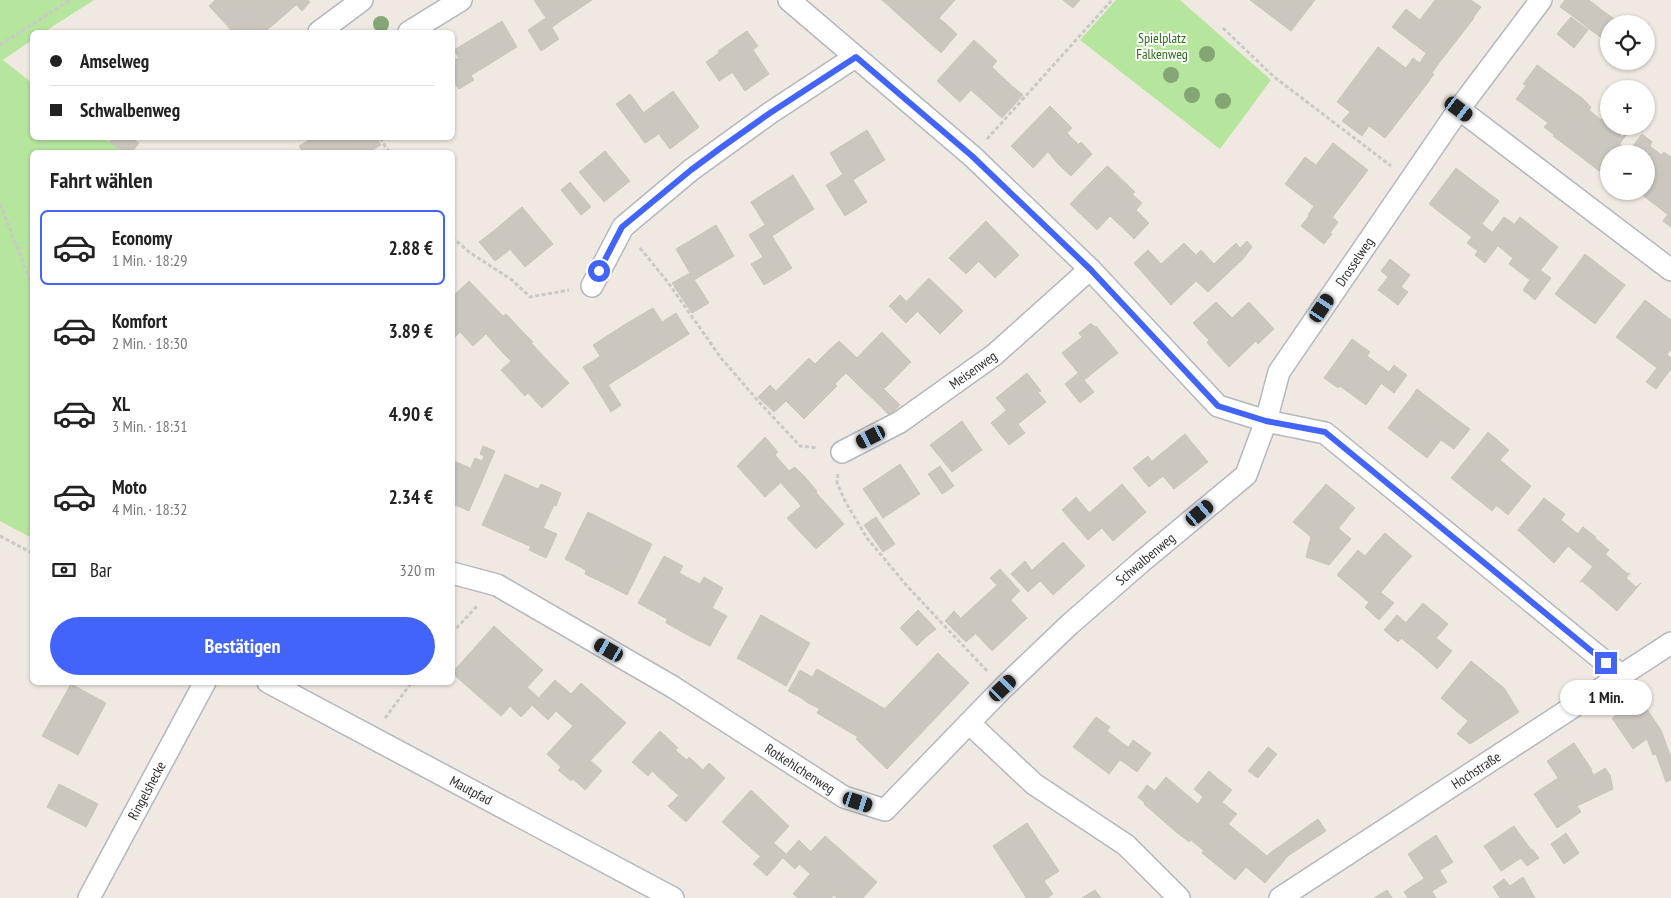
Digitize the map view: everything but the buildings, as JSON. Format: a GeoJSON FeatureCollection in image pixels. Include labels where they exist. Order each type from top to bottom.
{"type":"FeatureCollection","features":[{"type":"Feature","properties":{"kind":"street"},"geometry":{"type":"LineString","coordinates":[[322,30],[362,0]]}},
{"type":"Feature","properties":{"kind":"street"},"geometry":{"type":"LineString","coordinates":[[412,30],[461,0]]}},
{"type":"Feature","properties":{"kind":"street"},"geometry":{"type":"LineString","coordinates":[[789,0],[972,156],[1090,269],[1218,406],[1266,421],[1325,432],[1621,676]]}},
{"type":"Feature","properties":{"kind":"street","name":"Drosselweg"},"geometry":{"type":"LineString","coordinates":[[1266,421],[1279,372],[1459,109],[1541,0]]}},
{"type":"Feature","properties":{"kind":"street"},"geometry":{"type":"LineString","coordinates":[[592,286],[622,227],[722,147],[856,57]]}},
{"type":"Feature","properties":{"kind":"street"},"geometry":{"type":"LineString","coordinates":[[1459,109],[1671,270]]}},
{"type":"Feature","properties":{"kind":"street","name":"Meisenweg"},"geometry":{"type":"LineString","coordinates":[[842,452],[900,422],[994,355],[1090,269]]}},
{"type":"Feature","properties":{"kind":"street","name":"Schwalbenweg"},"geometry":{"type":"LineString","coordinates":[[969,723],[1003,688],[1084,612],[1246,475],[1266,421]]}},
{"type":"Feature","properties":{"kind":"street","name":"Rotkehlchenweg"},"geometry":{"type":"LineString","coordinates":[[455,574],[497,585],[673,686],[844,797],[885,810],[969,723]]}},
{"type":"Feature","properties":{"kind":"street","name":"Hochstraße"},"geometry":{"type":"LineString","coordinates":[[1280,898],[1671,643]]}},
{"type":"Feature","properties":{"kind":"street","name":"Ringelshecke"},"geometry":{"type":"LineString","coordinates":[[89,898],[203,685]]}},
{"type":"Feature","properties":{"kind":"street","name":"Mautpfad"},"geometry":{"type":"LineString","coordinates":[[274,685],[673,898]]}},
{"type":"Feature","properties":{"kind":"street"},"geometry":{"type":"LineString","coordinates":[[969,723],[1034,784],[1126,845],[1179,898]]}},
{"type":"Feature","properties":{"kind":"path"},"geometry":{"type":"LineString","coordinates":[[0,45],[70,0]]}},
{"type":"Feature","properties":{"kind":"path"},"geometry":{"type":"LineString","coordinates":[[972,156],[1112,0]]}},
{"type":"Feature","properties":{"kind":"path"},"geometry":{"type":"LineString","coordinates":[[1223,28],[1273,76],[1409,180]]}},
{"type":"Feature","properties":{"kind":"path"},"geometry":{"type":"LineString","coordinates":[[0,204],[30,280]]}},
{"type":"Feature","properties":{"kind":"path"},"geometry":{"type":"LineString","coordinates":[[622,227],[667,281],[721,358],[800,446],[842,452],[837,483],[844,501],[867,538],[907,586],[1003,688]]}},
{"type":"Feature","properties":{"kind":"path"},"geometry":{"type":"LineString","coordinates":[[455,239],[469,252],[512,280],[530,297],[592,286]]}},
{"type":"Feature","properties":{"kind":"path"},"geometry":{"type":"LineString","coordinates":[[0,536],[30,552]]}},
{"type":"Feature","properties":{"kind":"path"},"geometry":{"type":"LineString","coordinates":[[455,630],[497,585]]}},
{"type":"Feature","properties":{"kind":"path"},"geometry":{"type":"LineString","coordinates":[[371,737],[410,685]]}},
{"type":"Feature","properties":{"kind":"green space"},"geometry":{"type":"Polygon","coordinates":[[[0,0],[94,0],[47,30],[30,30],[30,41],[3,60],[30,81],[30,140],[107,140],[120,150],[30,150],[30,537],[0,521],[0,0]]]}},
{"type":"Feature","properties":{"kind":"green space","name":"Spielplatz Falkenweg"},"geometry":{"type":"Polygon","coordinates":[[[1116,0],[1180,0],[1271,80],[1220,149],[1080,40],[1116,0]]]}},
{"type":"Feature","properties":{"kind":"route"},"geometry":{"type":"LineString","coordinates":[[599,271],[622,227],[722,147],[856,57],[972,156],[1090,269],[1218,406],[1266,421],[1325,432],[1606,663]]}}]}
